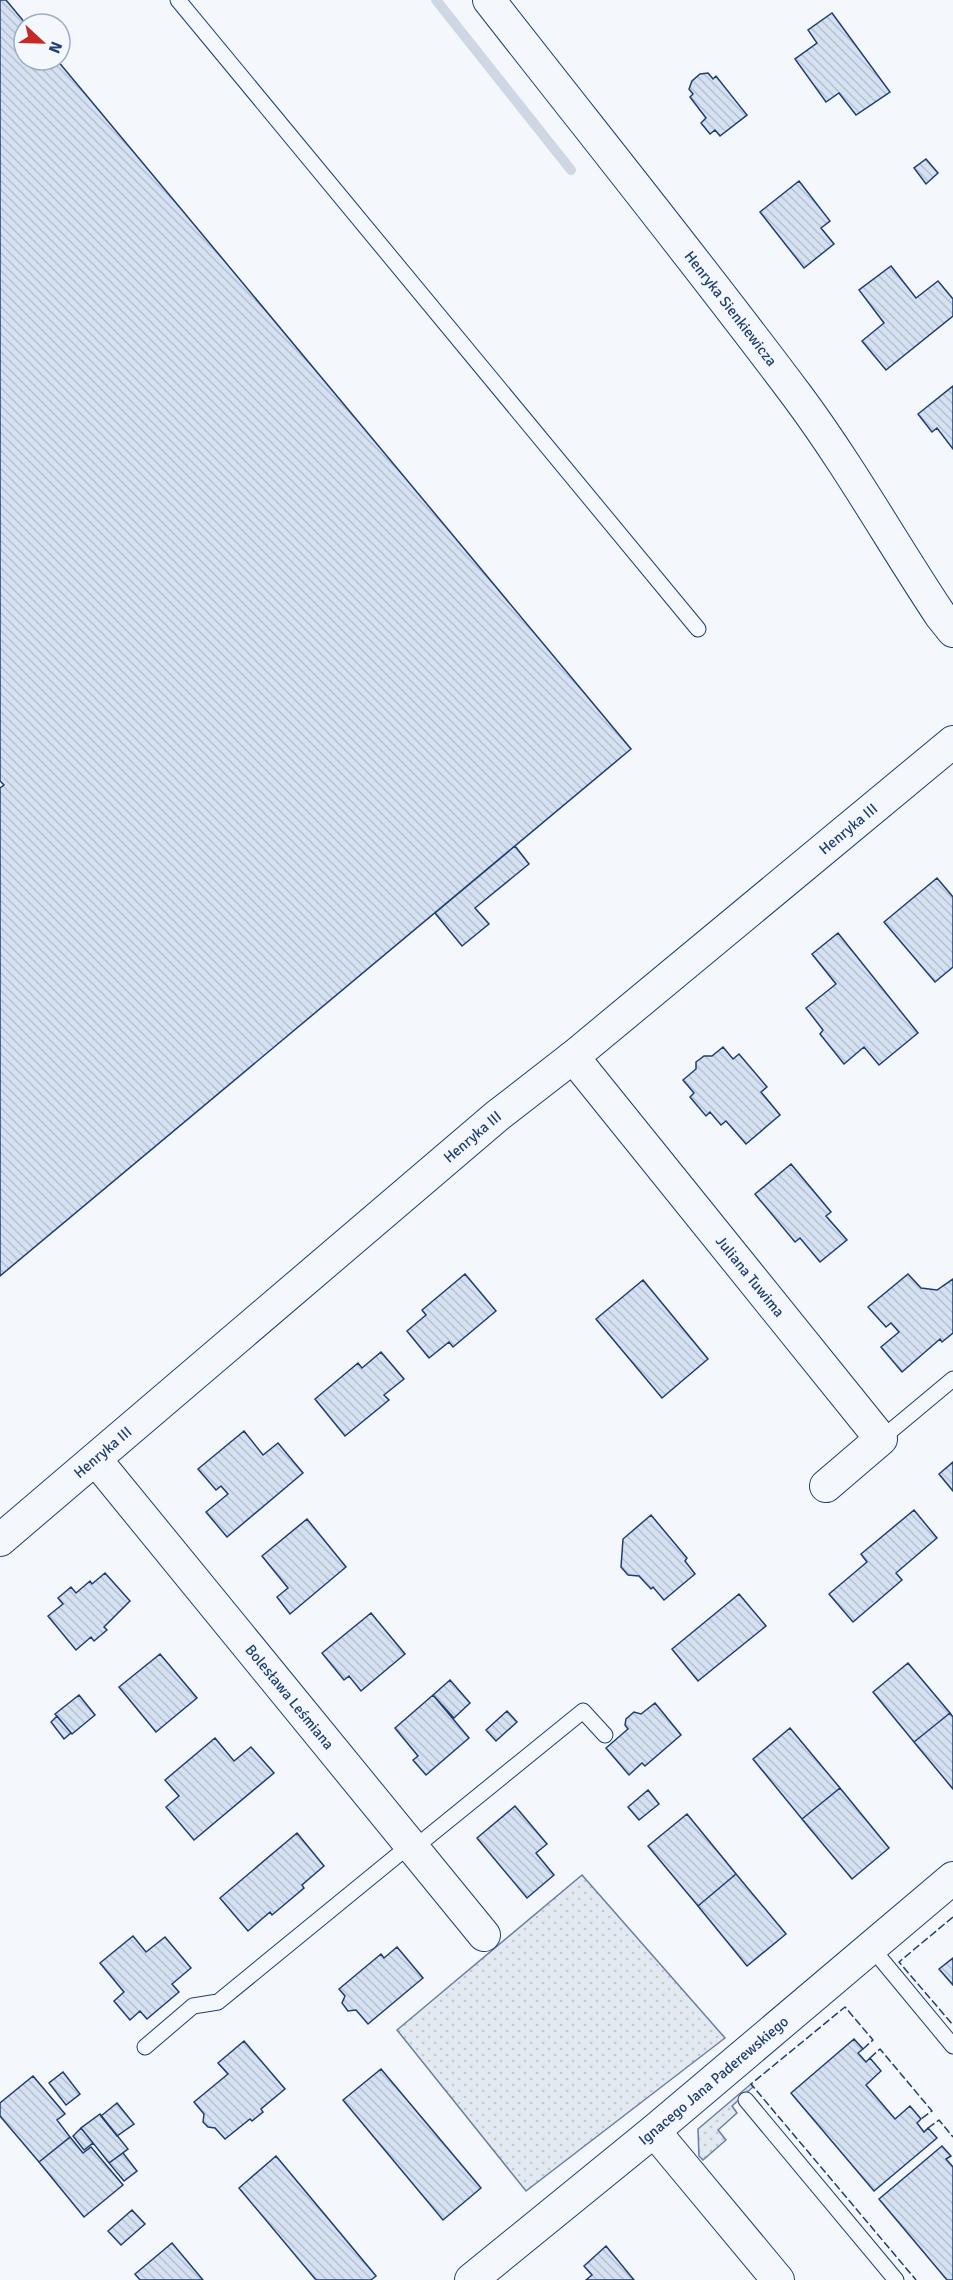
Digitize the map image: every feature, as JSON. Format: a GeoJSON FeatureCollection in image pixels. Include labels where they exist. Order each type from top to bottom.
{"type":"FeatureCollection","features":[{"type":"Feature","properties":{"kind":"street","name":"Henryka Sienkiewicza"},"geometry":{"type":"LineString","coordinates":[[489,0],[799,398],[953,631]]}},
{"type":"Feature","properties":{"kind":"street","name":"Henryka III"},"geometry":{"type":"LineString","coordinates":[[0,1540],[497,1116],[573,1056],[953,742]]}},
{"type":"Feature","properties":{"kind":"street","name":"Juliana Tuwima"},"geometry":{"type":"LineString","coordinates":[[573,1056],[881,1439]]}},
{"type":"Feature","properties":{"kind":"street"},"geometry":{"type":"LineString","coordinates":[[826,1486],[881,1439]]}},
{"type":"Feature","properties":{"kind":"street","name":"Bolesława Leśmiana"},"geometry":{"type":"LineString","coordinates":[[96,1460],[484,1935]]}},
{"type":"Feature","properties":{"kind":"street","name":"Ignacego Jana Paderewskiego"},"geometry":{"type":"LineString","coordinates":[[471,2280],[654,2131],[953,1878]]}},
{"type":"Feature","properties":{"kind":"street"},"geometry":{"type":"LineString","coordinates":[[654,2131],[778,2280]]}},
{"type":"Feature","properties":{"kind":"lane"},"geometry":{"type":"LineString","coordinates":[[178,0],[698,629]]}},
{"type":"Feature","properties":{"kind":"lane"},"geometry":{"type":"LineString","coordinates":[[881,1439],[953,1379]]}},
{"type":"Feature","properties":{"kind":"lane"},"geometry":{"type":"LineString","coordinates":[[145,2047],[194,2006],[218,2002],[583,1711],[604,1735]]}},
{"type":"Feature","properties":{"kind":"lane"},"geometry":{"type":"LineString","coordinates":[[871,1947],[953,2046]]}},
{"type":"Feature","properties":{"kind":"lane"},"geometry":{"type":"LineString","coordinates":[[746,2100],[896,2280]]}},
{"type":"Feature","properties":{"kind":"shaded area"},"geometry":{"type":"Polygon","coordinates":[[[582,1875],[725,2038],[526,2191],[397,2030],[582,1875]]]}},
{"type":"Feature","properties":{"kind":"shaded area"},"geometry":{"type":"Polygon","coordinates":[[[751,2084],[753,2087],[732,2106],[737,2113],[718,2130],[726,2140],[703,2160],[699,2156],[698,2129],[751,2084]]]}},
{"type":"Feature","properties":{"kind":"building"},"geometry":{"type":"Polygon","coordinates":[[[0,0],[6,0],[16,12],[12,12],[12,72],[67,72],[631,749],[0,1276],[0,788],[4,785],[0,781],[0,0]]]}},
{"type":"Feature","properties":{"kind":"building"},"geometry":{"type":"Polygon","coordinates":[[[832,13],[890,92],[856,115],[839,93],[826,102],[795,59],[817,43],[808,30],[832,13]]]}},
{"type":"Feature","properties":{"kind":"building"},"geometry":{"type":"Polygon","coordinates":[[[708,73],[713,79],[716,76],[747,115],[720,136],[715,130],[710,134],[701,123],[706,118],[690,97],[693,94],[689,89],[692,81],[700,74],[708,73]]]}},
{"type":"Feature","properties":{"kind":"building"},"geometry":{"type":"Polygon","coordinates":[[[926,159],[938,173],[926,184],[914,168],[926,159]]]}},
{"type":"Feature","properties":{"kind":"building"},"geometry":{"type":"Polygon","coordinates":[[[799,181],[830,221],[821,228],[834,244],[804,268],[760,212],[799,181]]]}},
{"type":"Feature","properties":{"kind":"building"},"geometry":{"type":"Polygon","coordinates":[[[891,266],[916,298],[938,281],[953,299],[953,316],[886,370],[862,341],[884,323],[859,290],[891,266]]]}},
{"type":"Feature","properties":{"kind":"building"},"geometry":{"type":"Polygon","coordinates":[[[953,386],[953,449],[937,428],[932,432],[918,414],[953,386]]]}},
{"type":"Feature","properties":{"kind":"building"},"geometry":{"type":"Polygon","coordinates":[[[515,846],[529,864],[475,908],[489,924],[462,946],[435,913],[515,846]]]}},
{"type":"Feature","properties":{"kind":"building"},"geometry":{"type":"Polygon","coordinates":[[[937,878],[953,897],[953,967],[935,982],[884,922],[937,878]]]}},
{"type":"Feature","properties":{"kind":"building"},"geometry":{"type":"Polygon","coordinates":[[[838,933],[918,1033],[879,1065],[864,1047],[844,1064],[820,1034],[823,1030],[806,1008],[836,984],[812,954],[838,933]]]}},
{"type":"Feature","properties":{"kind":"building"},"geometry":{"type":"Polygon","coordinates":[[[723,1047],[733,1059],[739,1054],[767,1087],[761,1092],[780,1115],[746,1144],[726,1121],[721,1125],[710,1112],[706,1116],[690,1097],[694,1093],[683,1080],[696,1069],[696,1062],[704,1056],[712,1056],[723,1047]]]}},
{"type":"Feature","properties":{"kind":"building"},"geometry":{"type":"Polygon","coordinates":[[[791,1164],[831,1212],[826,1216],[847,1240],[820,1262],[800,1238],[795,1242],[755,1194],[791,1164]]]}},
{"type":"Feature","properties":{"kind":"building"},"geometry":{"type":"Polygon","coordinates":[[[465,1274],[496,1311],[453,1347],[449,1342],[429,1358],[407,1331],[426,1315],[422,1310],[465,1274]]]}},
{"type":"Feature","properties":{"kind":"building"},"geometry":{"type":"Polygon","coordinates":[[[908,1274],[921,1288],[937,1290],[953,1279],[953,1333],[942,1342],[940,1339],[902,1372],[881,1347],[899,1332],[891,1323],[886,1327],[868,1307],[908,1274]]]}},
{"type":"Feature","properties":{"kind":"building"},"geometry":{"type":"Polygon","coordinates":[[[643,1280],[708,1359],[662,1398],[596,1319],[643,1280]]]}},
{"type":"Feature","properties":{"kind":"building"},"geometry":{"type":"Polygon","coordinates":[[[381,1352],[404,1379],[384,1395],[389,1400],[345,1436],[315,1399],[358,1363],[362,1368],[381,1352]]]}},
{"type":"Feature","properties":{"kind":"building"},"geometry":{"type":"Polygon","coordinates":[[[244,1431],[263,1455],[278,1443],[303,1473],[227,1537],[206,1512],[228,1494],[221,1486],[216,1490],[198,1469],[244,1431]]]}},
{"type":"Feature","properties":{"kind":"building"},"geometry":{"type":"Polygon","coordinates":[[[953,1462],[953,1491],[939,1474],[953,1462]]]}},
{"type":"Feature","properties":{"kind":"building"},"geometry":{"type":"Polygon","coordinates":[[[914,1510],[937,1538],[896,1573],[902,1580],[853,1622],[829,1594],[867,1562],[861,1554],[914,1510]]]}},
{"type":"Feature","properties":{"kind":"building"},"geometry":{"type":"Polygon","coordinates":[[[651,1515],[687,1558],[685,1561],[695,1574],[664,1600],[639,1576],[628,1575],[621,1567],[623,1539],[651,1515]]]}},
{"type":"Feature","properties":{"kind":"building"},"geometry":{"type":"Polygon","coordinates":[[[307,1519],[346,1567],[290,1614],[277,1597],[288,1588],[262,1556],[307,1519]]]}},
{"type":"Feature","properties":{"kind":"building"},"geometry":{"type":"Polygon","coordinates":[[[105,1573],[130,1601],[104,1627],[107,1630],[94,1641],[91,1637],[76,1650],[48,1616],[63,1604],[58,1598],[71,1587],[76,1593],[90,1581],[92,1584],[105,1573]]]}},
{"type":"Feature","properties":{"kind":"building"},"geometry":{"type":"Polygon","coordinates":[[[739,1594],[766,1626],[698,1681],[672,1649],[739,1594]]]}},
{"type":"Feature","properties":{"kind":"building"},"geometry":{"type":"Polygon","coordinates":[[[371,1613],[405,1654],[361,1691],[349,1676],[344,1680],[322,1653],[371,1613]]]}},
{"type":"Feature","properties":{"kind":"building"},"geometry":{"type":"Polygon","coordinates":[[[160,1654],[197,1698],[156,1732],[119,1687],[160,1654]]]}},
{"type":"Feature","properties":{"kind":"building"},"geometry":{"type":"Polygon","coordinates":[[[908,1663],[950,1713],[914,1742],[873,1692],[908,1663]]]}},
{"type":"Feature","properties":{"kind":"building"},"geometry":{"type":"Polygon","coordinates":[[[450,1680],[470,1703],[454,1718],[433,1695],[450,1680]]]}},
{"type":"Feature","properties":{"kind":"building"},"geometry":{"type":"Polygon","coordinates":[[[79,1695],[95,1715],[72,1734],[55,1714],[79,1695]]]}},
{"type":"Feature","properties":{"kind":"building"},"geometry":{"type":"Polygon","coordinates":[[[433,1695],[469,1738],[426,1775],[413,1760],[418,1756],[395,1728],[433,1695]]]}},
{"type":"Feature","properties":{"kind":"building"},"geometry":{"type":"Polygon","coordinates":[[[655,1703],[681,1735],[645,1766],[642,1763],[629,1775],[606,1748],[628,1729],[625,1725],[626,1719],[634,1712],[641,1714],[655,1703]]]}},
{"type":"Feature","properties":{"kind":"building"},"geometry":{"type":"Polygon","coordinates":[[[507,1711],[517,1722],[496,1741],[486,1730],[507,1711]]]}},
{"type":"Feature","properties":{"kind":"building"},"geometry":{"type":"Polygon","coordinates":[[[950,1713],[953,1717],[953,1789],[914,1742],[950,1713]]]}},
{"type":"Feature","properties":{"kind":"building"},"geometry":{"type":"Polygon","coordinates":[[[57,1716],[71,1733],[64,1739],[51,1722],[57,1716]]]}},
{"type":"Feature","properties":{"kind":"building"},"geometry":{"type":"Polygon","coordinates":[[[790,1728],[840,1788],[802,1819],[753,1759],[790,1728]]]}},
{"type":"Feature","properties":{"kind":"building"},"geometry":{"type":"Polygon","coordinates":[[[215,1738],[234,1761],[251,1747],[274,1773],[194,1840],[166,1807],[179,1796],[165,1780],[215,1738]]]}},
{"type":"Feature","properties":{"kind":"building"},"geometry":{"type":"Polygon","coordinates":[[[840,1788],[889,1848],[852,1879],[802,1819],[840,1788]]]}},
{"type":"Feature","properties":{"kind":"building"},"geometry":{"type":"Polygon","coordinates":[[[648,1790],[659,1804],[639,1820],[628,1807],[648,1790]]]}},
{"type":"Feature","properties":{"kind":"building"},"geometry":{"type":"Polygon","coordinates":[[[515,1806],[547,1844],[536,1853],[554,1875],[527,1898],[477,1838],[515,1806]]]}},
{"type":"Feature","properties":{"kind":"building"},"geometry":{"type":"Polygon","coordinates":[[[687,1814],[736,1874],[698,1906],[648,1846],[687,1814]]]}},
{"type":"Feature","properties":{"kind":"building"},"geometry":{"type":"Polygon","coordinates":[[[297,1833],[324,1866],[302,1885],[304,1888],[272,1915],[270,1912],[248,1931],[220,1898],[297,1833]]]}},
{"type":"Feature","properties":{"kind":"building"},"geometry":{"type":"Polygon","coordinates":[[[736,1874],[786,1934],[747,1966],[698,1906],[736,1874]]]}},
{"type":"Feature","properties":{"kind":"building"},"geometry":{"type":"Polygon","coordinates":[[[133,1936],[146,1952],[165,1937],[191,1968],[172,1984],[179,1992],[147,2019],[140,2011],[130,2020],[114,2001],[124,1992],[100,1963],[133,1936]]]}},
{"type":"Feature","properties":{"kind":"building"},"geometry":{"type":"Polygon","coordinates":[[[397,1947],[423,1978],[368,2024],[356,2010],[348,2011],[342,2003],[345,1996],[339,1989],[381,1954],[384,1958],[397,1947]]]}},
{"type":"Feature","properties":{"kind":"building"},"geometry":{"type":"Polygon","coordinates":[[[953,1958],[953,1985],[939,1969],[953,1958]]]}},
{"type":"Feature","properties":{"kind":"building"},"geometry":{"type":"Polygon","coordinates":[[[854,2039],[863,2049],[858,2053],[866,2062],[870,2058],[881,2071],[866,2085],[895,2119],[910,2106],[921,2119],[917,2123],[924,2132],[928,2128],[937,2138],[874,2191],[791,2093],[854,2039]]]}},
{"type":"Feature","properties":{"kind":"building"},"geometry":{"type":"Polygon","coordinates":[[[244,2041],[285,2089],[261,2109],[263,2112],[252,2121],[250,2119],[225,2139],[215,2128],[208,2127],[203,2122],[204,2114],[194,2102],[228,2074],[218,2063],[244,2041]]]}},
{"type":"Feature","properties":{"kind":"building"},"geometry":{"type":"Polygon","coordinates":[[[381,2069],[481,2188],[443,2220],[343,2100],[381,2069]]]}},
{"type":"Feature","properties":{"kind":"building"},"geometry":{"type":"Polygon","coordinates":[[[63,2072],[80,2094],[66,2105],[49,2083],[63,2072]]]}},
{"type":"Feature","properties":{"kind":"building"},"geometry":{"type":"Polygon","coordinates":[[[33,2076],[65,2114],[57,2120],[70,2137],[39,2162],[0,2116],[0,2103],[33,2076]]]}},
{"type":"Feature","properties":{"kind":"building"},"geometry":{"type":"Polygon","coordinates":[[[117,2103],[134,2124],[117,2136],[101,2116],[117,2103]]]}},
{"type":"Feature","properties":{"kind":"building"},"geometry":{"type":"Polygon","coordinates":[[[100,2114],[128,2149],[109,2163],[81,2128],[100,2114]]]}},
{"type":"Feature","properties":{"kind":"building"},"geometry":{"type":"Polygon","coordinates":[[[81,2128],[93,2143],[84,2150],[73,2136],[81,2128]]]}},
{"type":"Feature","properties":{"kind":"building"},"geometry":{"type":"Polygon","coordinates":[[[70,2137],[83,2153],[91,2147],[123,2185],[84,2217],[39,2162],[70,2137]]]}},
{"type":"Feature","properties":{"kind":"building"},"geometry":{"type":"Polygon","coordinates":[[[942,2146],[951,2156],[946,2159],[953,2167],[953,2280],[947,2280],[879,2199],[942,2146]]]}},
{"type":"Feature","properties":{"kind":"building"},"geometry":{"type":"Polygon","coordinates":[[[123,2153],[137,2171],[124,2181],[109,2163],[123,2153]]]}},
{"type":"Feature","properties":{"kind":"building"},"geometry":{"type":"Polygon","coordinates":[[[276,2156],[376,2276],[371,2280],[316,2280],[239,2188],[276,2156]]]}},
{"type":"Feature","properties":{"kind":"building"},"geometry":{"type":"Polygon","coordinates":[[[132,2210],[145,2224],[121,2245],[108,2231],[132,2210]]]}},
{"type":"Feature","properties":{"kind":"building"},"geometry":{"type":"Polygon","coordinates":[[[172,2243],[203,2280],[140,2280],[135,2274],[172,2243]]]}},
{"type":"Feature","properties":{"kind":"building"},"geometry":{"type":"Polygon","coordinates":[[[606,2246],[634,2280],[586,2280],[592,2275],[584,2266],[606,2246]]]}},
{"type":"Feature","properties":{"kind":"waterway"},"geometry":{"type":"LineString","coordinates":[[436,0],[571,170]]}},
{"type":"Feature","properties":{"kind":"fence"},"geometry":{"type":"LineString","coordinates":[[953,1917],[899,1962],[953,2025]]}},
{"type":"Feature","properties":{"kind":"fence"},"geometry":{"type":"LineString","coordinates":[[863,2049],[873,2040],[845,2007],[751,2084],[916,2280]]}},
{"type":"Feature","properties":{"kind":"fence"},"geometry":{"type":"LineString","coordinates":[[870,2058],[880,2049],[932,2111],[921,2119]]}},
{"type":"Feature","properties":{"kind":"fence"},"geometry":{"type":"LineString","coordinates":[[928,2128],[939,2120],[953,2137]]}}]}
